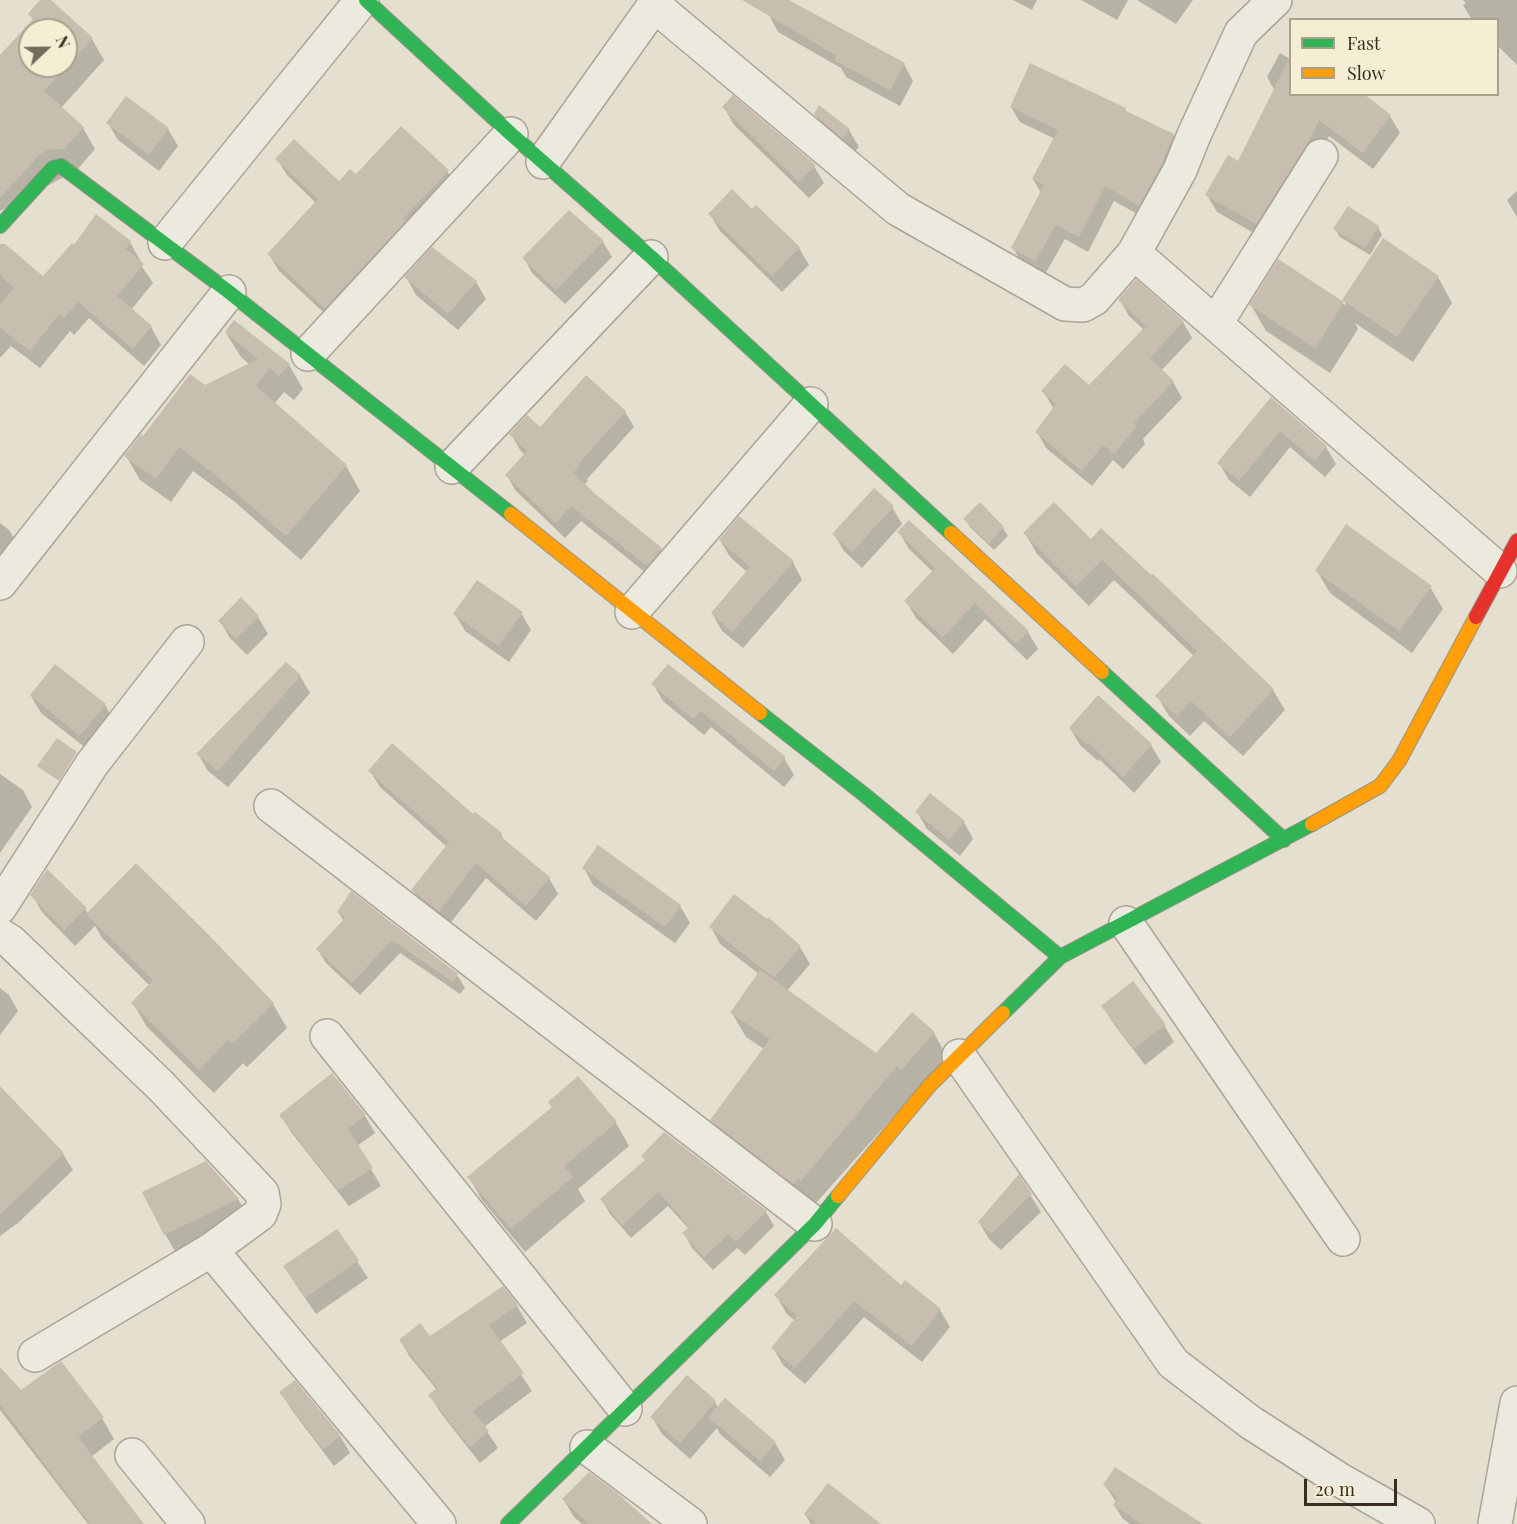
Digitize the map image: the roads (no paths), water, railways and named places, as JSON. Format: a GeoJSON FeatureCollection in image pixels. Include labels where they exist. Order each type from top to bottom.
{"type":"FeatureCollection","features":[{"type":"Feature","properties":{"kind":"street"},"geometry":{"type":"LineString","coordinates":[[165,243],[364,0],[651,257],[1284,840]]}},
{"type":"Feature","properties":{"kind":"street"},"geometry":{"type":"LineString","coordinates":[[543,162],[656,2],[898,209],[1065,304],[1083,305],[1095,299],[1134,253],[1180,170],[1240,33],[1275,0]]}},
{"type":"Feature","properties":{"kind":"street"},"geometry":{"type":"LineString","coordinates":[[308,354],[511,134]]}},
{"type":"Feature","properties":{"kind":"street"},"geometry":{"type":"LineString","coordinates":[[1216,324],[1321,156]]}},
{"type":"Feature","properties":{"kind":"street"},"geometry":{"type":"LineString","coordinates":[[0,226],[53,168],[61,166],[229,292],[452,467],[866,796],[1060,957]]}},
{"type":"Feature","properties":{"kind":"street"},"geometry":{"type":"LineString","coordinates":[[1134,253],[1500,571]]}},
{"type":"Feature","properties":{"kind":"street"},"geometry":{"type":"LineString","coordinates":[[452,467],[651,257]]}},
{"type":"Feature","properties":{"kind":"street"},"geometry":{"type":"LineString","coordinates":[[0,583],[229,292]]}},
{"type":"Feature","properties":{"kind":"street"},"geometry":{"type":"LineString","coordinates":[[632,612],[810,404]]}},
{"type":"Feature","properties":{"kind":"street"},"geometry":{"type":"LineString","coordinates":[[508,1524],[815,1224],[930,1085],[1060,957],[1284,840],[1380,786],[1399,761],[1517,542]]}},
{"type":"Feature","properties":{"kind":"street"},"geometry":{"type":"LineString","coordinates":[[0,907],[92,764],[187,642]]}},
{"type":"Feature","properties":{"kind":"street"},"geometry":{"type":"LineString","coordinates":[[271,806],[815,1224]]}},
{"type":"Feature","properties":{"kind":"street"},"geometry":{"type":"LineString","coordinates":[[1126,923],[1342,1239]]}},
{"type":"Feature","properties":{"kind":"street"},"geometry":{"type":"LineString","coordinates":[[0,935],[11,942],[161,1086],[262,1193],[264,1204],[260,1214],[211,1250],[35,1355]]}},
{"type":"Feature","properties":{"kind":"street"},"geometry":{"type":"LineString","coordinates":[[327,1036],[625,1409]]}},
{"type":"Feature","properties":{"kind":"street"},"geometry":{"type":"LineString","coordinates":[[959,1056],[1173,1363],[1250,1422],[1340,1480],[1418,1524]]}},
{"type":"Feature","properties":{"kind":"street"},"geometry":{"type":"LineString","coordinates":[[211,1250],[439,1524]]}},
{"type":"Feature","properties":{"kind":"street"},"geometry":{"type":"LineString","coordinates":[[1495,1524],[1517,1403]]}},
{"type":"Feature","properties":{"kind":"street"},"geometry":{"type":"LineString","coordinates":[[587,1447],[690,1524]]}},
{"type":"Feature","properties":{"kind":"street"},"geometry":{"type":"LineString","coordinates":[[132,1455],[188,1524]]}}]}
